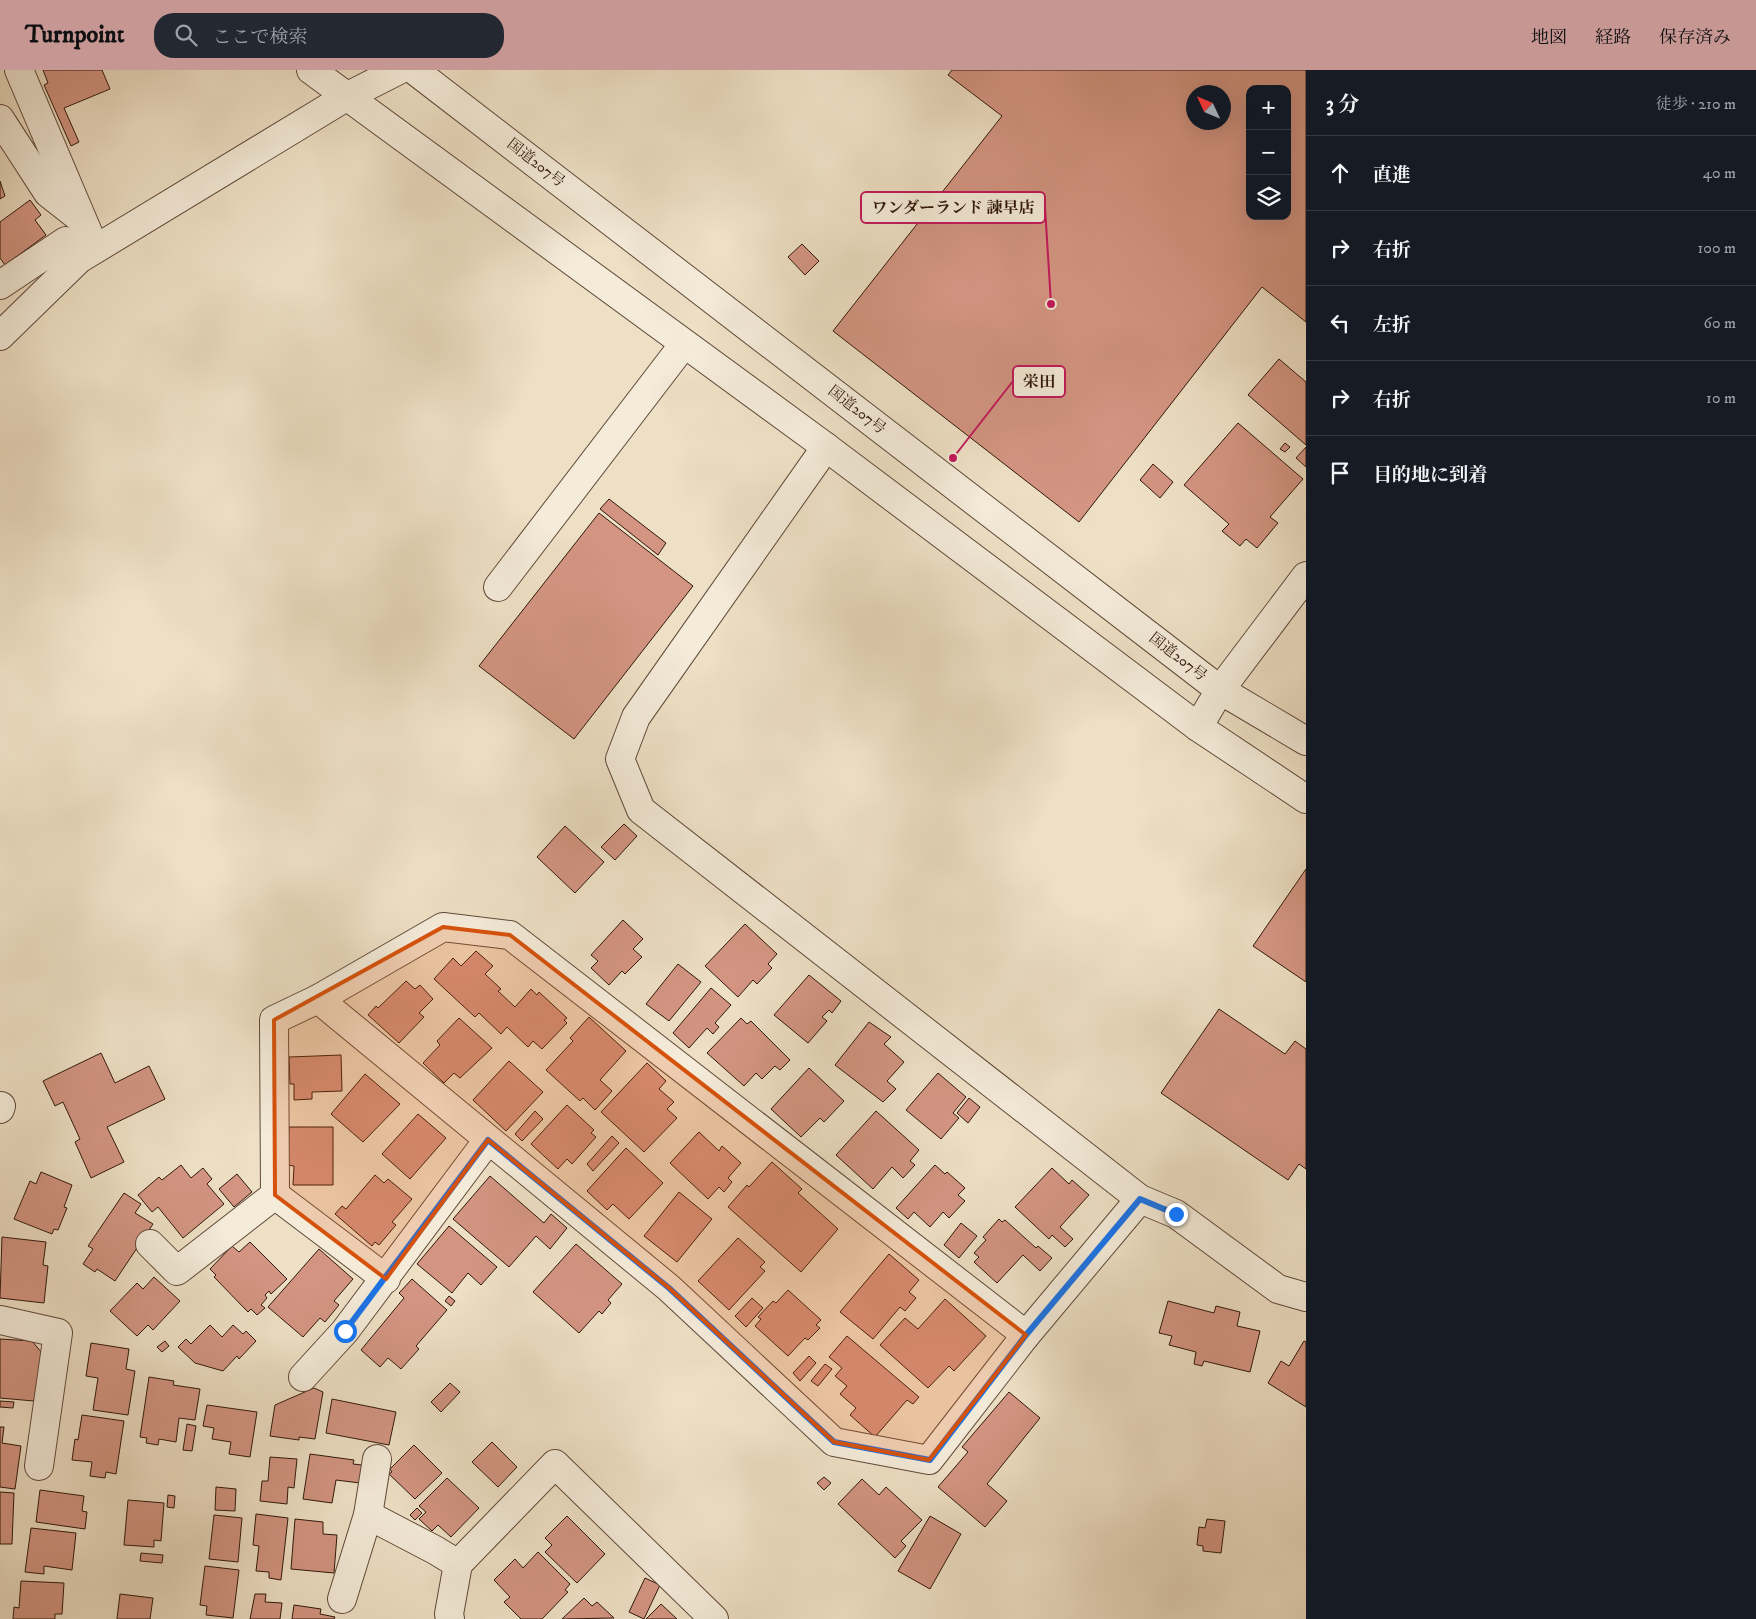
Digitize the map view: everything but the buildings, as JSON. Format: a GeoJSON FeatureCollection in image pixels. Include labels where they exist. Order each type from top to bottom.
{"type":"FeatureCollection","features":[{"type":"Feature","properties":{"kind":"street"},"geometry":{"type":"LineString","coordinates":[[19,70],[84,221],[87,254]]}},
{"type":"Feature","properties":{"kind":"street"},"geometry":{"type":"LineString","coordinates":[[311,70],[826,447],[1198,727],[1306,799]]}},
{"type":"Feature","properties":{"kind":"street"},"geometry":{"type":"LineString","coordinates":[[0,336],[87,254],[346,97],[399,70]]}},
{"type":"Feature","properties":{"kind":"street","name":"国道207号"},"geometry":{"type":"LineString","coordinates":[[414,70],[1220,690],[1306,740]]}},
{"type":"Feature","properties":{"kind":"street"},"geometry":{"type":"LineString","coordinates":[[0,119],[48,193],[84,221]]}},
{"type":"Feature","properties":{"kind":"street"},"geometry":{"type":"LineString","coordinates":[[0,285],[66,241],[87,254]]}},
{"type":"Feature","properties":{"kind":"street"},"geometry":{"type":"LineString","coordinates":[[498,587],[684,344]]}},
{"type":"Feature","properties":{"kind":"street"},"geometry":{"type":"LineString","coordinates":[[826,447],[636,717],[620,758],[640,810],[1140,1199],[1176,1214],[1278,1290],[1306,1298]]}},
{"type":"Feature","properties":{"kind":"street"},"geometry":{"type":"LineString","coordinates":[[1198,727],[1220,690],[1306,576]]}},
{"type":"Feature","properties":{"kind":"street"},"geometry":{"type":"LineString","coordinates":[[276,1195],[274,1020],[318,999],[443,926],[510,935],[1026,1335]]}},
{"type":"Feature","properties":{"kind":"street"},"geometry":{"type":"LineString","coordinates":[[318,999],[669,1288],[834,1442],[930,1460],[1026,1335],[1140,1199]]}},
{"type":"Feature","properties":{"kind":"street"},"geometry":{"type":"LineString","coordinates":[[304,1377],[345,1331],[386,1279],[488,1140]]}},
{"type":"Feature","properties":{"kind":"street"},"geometry":{"type":"LineString","coordinates":[[150,1244],[177,1271],[276,1195]]}},
{"type":"Feature","properties":{"kind":"street"},"geometry":{"type":"LineString","coordinates":[[276,1195],[386,1279]]}},
{"type":"Feature","properties":{"kind":"street"},"geometry":{"type":"LineString","coordinates":[[0,1320],[58,1333],[39,1466]]}},
{"type":"Feature","properties":{"kind":"street"},"geometry":{"type":"LineString","coordinates":[[342,1599],[368,1515],[377,1459]]}},
{"type":"Feature","properties":{"kind":"street"},"geometry":{"type":"LineString","coordinates":[[450,1619],[449,1614],[458,1564],[554,1464],[714,1619]]}},
{"type":"Feature","properties":{"kind":"street"},"geometry":{"type":"LineString","coordinates":[[368,1515],[458,1564]]}},
{"type":"Feature","properties":{"kind":"highlighted area"},"geometry":{"type":"Polygon","coordinates":[[[443,927],[510,935],[1026,1335],[929,1460],[834,1442],[669,1288],[488,1140],[386,1279],[275,1195],[274,1020],[443,927]]]}},
{"type":"Feature","properties":{"kind":"place","name":"ワンダーランド 諫早店"},"geometry":{"type":"Point","coordinates":[1051,304]}},
{"type":"Feature","properties":{"kind":"place","name":"栄田"},"geometry":{"type":"Point","coordinates":[953,458]}},
{"type":"Feature","properties":{"kind":"route"},"geometry":{"type":"LineString","coordinates":[[345,1331],[386,1279],[488,1140],[669,1288],[834,1442],[930,1460],[1026,1335],[1140,1199],[1176,1214]]}}]}
